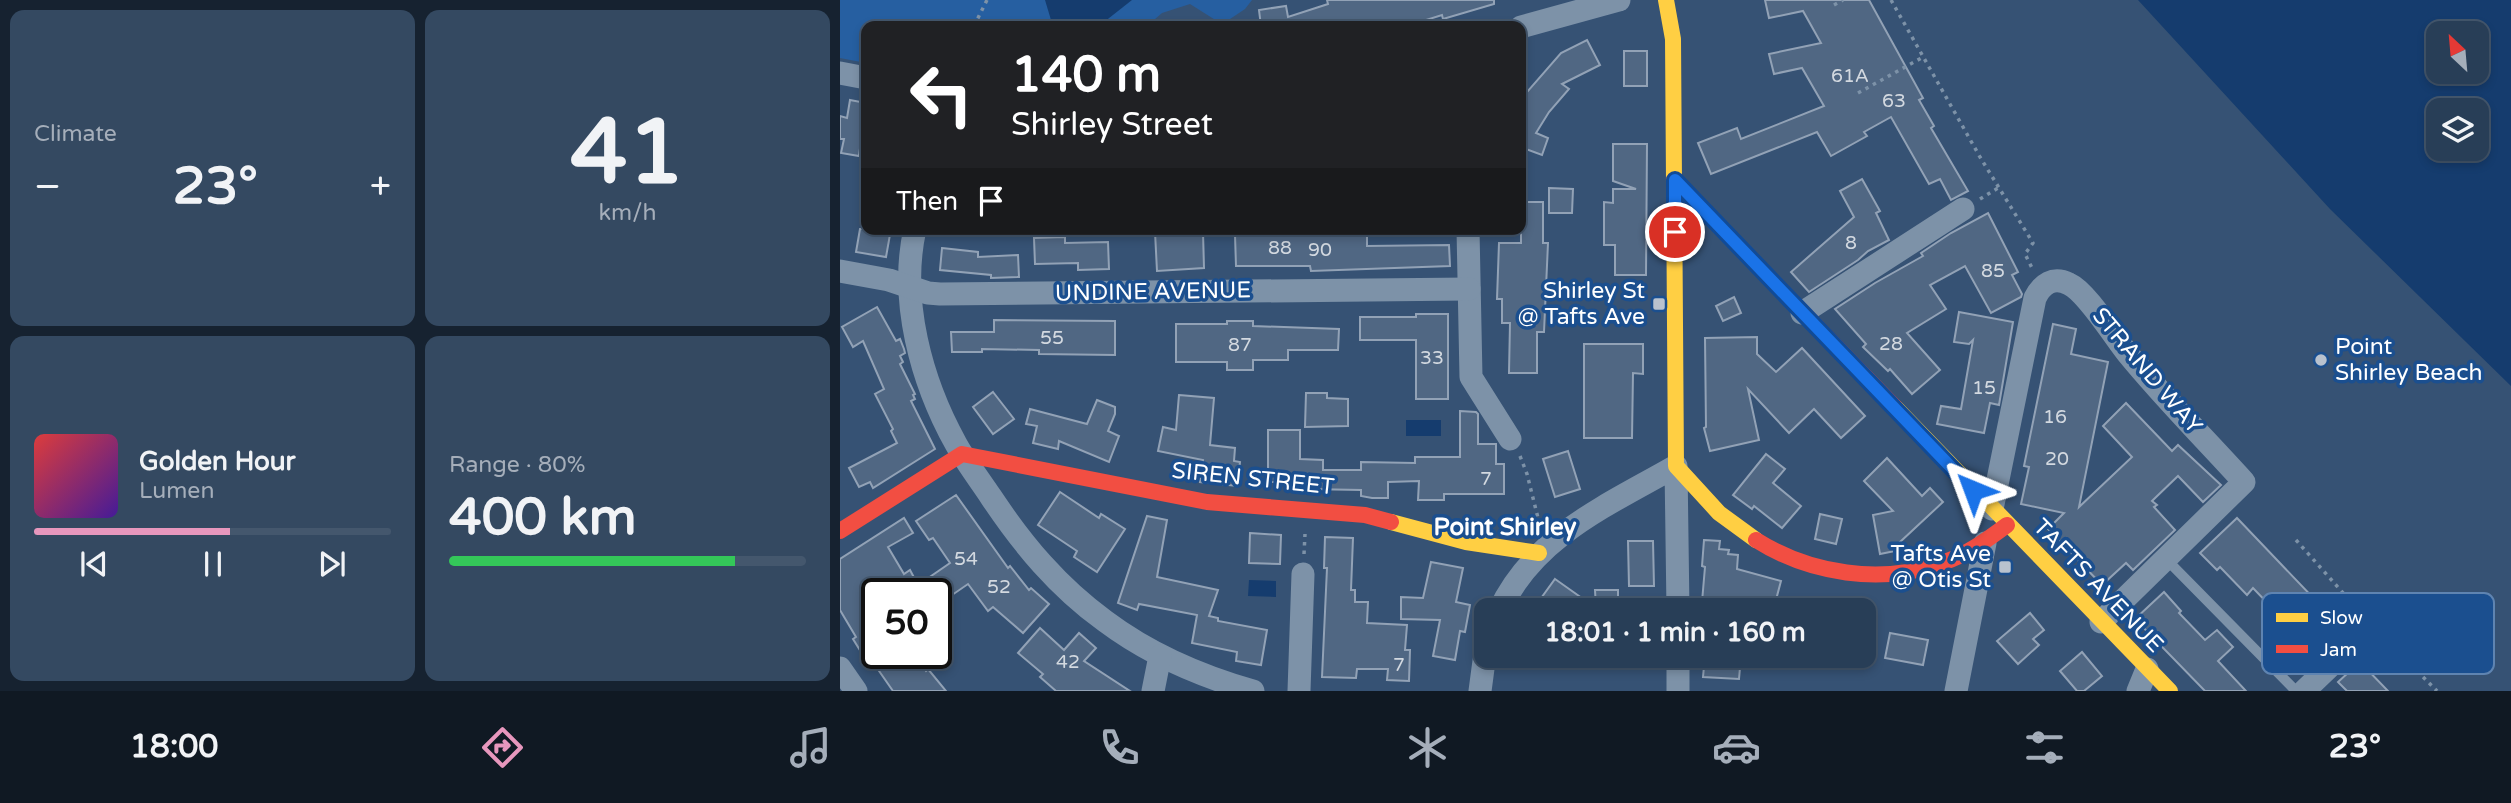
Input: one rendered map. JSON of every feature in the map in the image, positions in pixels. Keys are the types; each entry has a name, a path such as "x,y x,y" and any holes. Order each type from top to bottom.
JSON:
{"main road":[{"path":"1667,0 1673,39 1676,467 1735,527 1776,552 1822,569 1870,575 1900,573 1953,560 1985,543 1999,517"},
{"name":"TAFTS AVENUE","path":"1675,180 2170,691"},
{"path":"840,531 962,454"},
{"name":"SIREN STREET","path":"962,454 1207,502 1365,515 1466,542 1539,553"}],"street":[{"path":"1529,25 1619,0"},
{"path":"840,73 861,77"},
{"path":"1802,313 1963,209"},
{"path":"914,235 909,264 909,288 927,378 944,421 962,454 1018,535 1052,576 1105,621 1160,656 1253,691"},
{"path":"1468,235 1471,377 1510,439"},
{"name":"UNDINE AVENUE","path":"840,271 880,278 909,288 940,294 1469,289"},
{"name":"STRAND WAY","path":"1999,517 2029,320 2041,287 2057,281 2076,288 2129,355 2244,482 2166,559"},
{"path":"1506,598 1519,576 1539,553 1570,527 1676,467 1678,598"},
{"path":"1956,691 1985,543"},
{"path":"2101,622 2166,559"},
{"path":"1298,691 1303,574"},
{"path":"1153,691 1160,656"},
{"path":"840,668 856,691"},
{"path":"1480,691 1483,668"},
{"path":"1678,668 1678,691"},
{"path":"2137,691 2147,669"},
{"path":"2304,691 2322,674"}],"lane":[{"path":"2166,559 2262,656"},
{"path":"2279,674 2296,691"}],"path":[{"path":"976,21 987,0"},
{"path":"1834,5 1843,0"},
{"path":"1891,0 1980,157 2033,243 2025,254"},
{"path":"1858,93 1925,56"},
{"path":"1510,439 1524,467 1539,523"}],"shaded area":[{"path":"840,0 1252,0 1245,9 1227,21 1217,21 1190,4 1162,13 1153,21 861,21 861,62 840,58"},
{"path":"1045,0 1132,0 1105,21 1051,20"},
{"path":"2138,0 2511,0 2511,386 2330,209"},
{"path":"1406,420 1441,420 1441,436 1406,436"},
{"path":"1249,580 1276,581 1276,597 1248,596"}],"building":[{"path":"1327,0 1494,0 1494,4 1443,19 1442,15 1423,21 1260,21 1259,10 1286,6 1288,17 1328,4"},
{"path":"1765,0 1869,0 1923,98 1919,100 1934,126 1931,128 1968,191 1951,200 1940,179 1929,184 1891,117 1864,132 1867,136 1831,156 1817,132 1711,174 1698,143 1737,128 1741,139 1824,106 1802,68 1774,74 1769,54 1821,43 1803,11 1769,18"},
{"path":"1587,40 1600,65 1562,84 1569,89 1549,112 1536,133 1548,138 1542,155 1526,149 1526,93 1561,53"},
{"path":"1624,51 1647,51 1647,86 1624,86"},
{"path":"850,100 861,102 859,156 841,153 844,139 840,139 840,116 847,118"},
{"path":"1613,144 1647,144 1646,275 1615,275 1615,245 1604,245 1604,202 1613,203 1613,189 1636,189 1613,181"},
{"path":"1862,179 1880,211 1876,213 1889,240 1868,251 1809,292 1791,272 1854,217 1840,191"},
{"path":"1549,188 1573,189 1572,213 1549,213"},
{"path":"1526,202 1543,202 1543,243 1548,243 1544,332 1537,332 1537,373 1509,373 1510,323 1502,323 1502,299 1497,299 1499,243 1521,243 1521,235 1526,235"},
{"path":"1988,213 2018,272 2012,275 2021,297 1991,313 1965,266 1930,285 1946,309 1907,333 1940,370 1912,394 1890,369 1888,371 1863,347 1866,344 1835,309 1923,256 1921,253 1951,233"},
{"path":"860,229 861,235 890,235 886,257 856,252"},
{"path":"1155,235 1203,235 1204,268 1157,271"},
{"path":"1235,235 1367,235 1367,246 1449,245 1450,266 1311,271 1310,266 1236,266"},
{"path":"1065,237 1065,243 1108,242 1109,269 1078,270 1078,263 1035,264 1034,238"},
{"path":"942,248 978,252 978,257 1018,255 1019,277 991,278 991,275 940,270"},
{"path":"1734,297 1741,313 1723,321 1716,306"},
{"path":"877,307 896,341 900,339 905,353 900,356 903,362 900,364 915,394 915,399 911,401 935,449 873,488 870,482 859,487 849,468 897,443 875,394 884,389 863,341 853,347 842,327"},
{"path":"1959,312 2013,322 1999,405 1990,403 1984,433 1937,424 1941,406 1961,409 1973,340 1969,344 1954,342"},
{"path":"1416,314 1448,314 1448,399 1416,399 1416,340 1360,340 1360,317 1416,317"},
{"path":"994,320 1115,321 1115,355 1039,354 1039,350 982,349 982,352 952,352 951,332 994,332"},
{"path":"1227,321 1253,321 1253,326 1339,329 1338,350 1288,350 1288,360 1253,360 1253,370 1227,370 1227,362 1176,362 1176,324 1227,324"},
{"path":"2053,324 2076,329 2071,354 2108,362 2079,507 2132,457 2103,426 2126,403 2172,451 2178,445 2221,485 2203,502 2178,476 2152,501 2157,505 2154,507 2175,530 2133,570 2126,563 2102,585 2048,529 2064,513 2021,504 2029,467 2024,466"},
{"path":"1757,337 1757,354 1776,372 1802,348 1865,416 1841,438 1814,409 1789,433 1748,389 1759,440 1710,451 1704,428 1705,338"},
{"path":"1584,344 1643,344 1643,374 1633,373 1632,438 1584,438"},
{"path":"993,392 1014,419 993,434 973,407"},
{"path":"1306,393 1327,393 1327,398 1348,399 1348,426 1305,427"},
{"path":"1179,395 1214,398 1210,445 1235,448 1234,461 1240,462 1237,486 1200,482 1203,460 1158,451 1163,427 1176,430"},
{"path":"1097,400 1115,407 1108,431 1119,436 1109,462 1059,441 1058,449 1033,443 1037,426 1026,424 1030,409 1087,424"},
{"path":"1460,411 1478,414 1478,444 1496,444 1496,464 1504,464 1504,494 1444,494 1444,500 1418,500 1419,481 1388,482 1388,498 1372,498 1361,496 1361,490 1308,489 1308,482 1268,482 1268,430 1300,430 1300,459 1323,460 1323,470 1361,470 1361,462 1415,463 1415,457 1460,457"},
{"path":"1568,451 1580,489 1555,497 1543,459"},
{"path":"1766,454 1785,469 1773,483 1801,506 1782,528 1754,506 1752,509 1733,495"},
{"path":"1887,458 1922,496 1930,488 1943,502 1899,543 1900,550 1880,554 1873,515 1893,511 1864,481"},
{"path":"1060,492 1099,518 1101,514 1125,529 1097,572 1074,557 1077,551 1038,525"},
{"path":"956,495 1008,568 1010,566 1029,590 1031,588 1049,604 1023,633 993,607 988,611 968,584 952,595 952,578 928,578 950,563 933,538 929,540 916,521"},
{"path":"1820,514 1842,519 1836,544 1815,539"},
{"path":"1147,516 1167,520 1157,577 1218,590 1209,616 1218,618 1218,621 1267,630 1261,665 1236,661 1237,652 1192,643 1197,615 1139,604 1137,610 1118,603"},
{"path":"904,518 913,533 888,547 904,574 910,570 914,578 861,578 861,652 853,639 856,637 840,610 840,559"},
{"path":"2237,518 2309,593 2262,593 2262,597 2253,588 2247,595 2220,567 2217,570 2200,553"},
{"path":"1250,533 1281,535 1280,564 1249,563"},
{"path":"1325,537 1353,538 1351,590 1355,590 1355,602 1368,602 1367,623 1407,625 1405,650 1410,650 1409,681 1387,680 1388,669 1357,669 1356,678 1322,677 1327,568 1324,568"},
{"path":"1704,540 1720,541 1719,549 1738,555 1737,569 1781,581 1776,598 1702,598 1705,567 1702,566"},
{"path":"1628,541 1653,541 1654,586 1629,586"},
{"path":"1431,562 1463,568 1456,602 1470,605 1465,632 1460,631 1455,660 1433,656 1440,620 1401,619 1401,597 1423,598"},
{"path":"1555,579 1582,598 1541,598"},
{"path":"1595,590 1618,590 1618,598 1595,598"},
{"path":"2164,592 2181,611 2179,613 2205,640 2217,630 2233,647 2218,661 2246,691 2205,691 2135,619"},
{"path":"2030,613 2044,630 2033,639 2039,645 2018,664 1997,641"},
{"path":"1040,628 1064,650 1079,633 1096,648 1084,661 1130,691 1056,691 1040,677 1043,674 1018,653"},
{"path":"1890,633 1928,640 1923,665 1885,658"},
{"path":"2082,652 2102,676 2084,691 2077,691 2060,671"},
{"path":"1704,668 1740,668 1739,679 1703,677"},
{"path":"878,669 928,669 946,691 893,691"},
{"path":"2347,674 2372,674 2388,691 2347,691 2338,682"}],"traffic: slow":[{"path":"1666,0 1673,39 1676,466 1719,513 1756,540"},
{"path":"1895,407 2170,691"},
{"path":"1391,522 1466,542 1539,553"}],"traffic: jam":[{"path":"1674,180 1895,407"},
{"path":"840,531 962,454 1207,502 1365,515 1391,522"},
{"path":"1756,540 1777,552 1822,568 1871,574 1895,573 1919,570 1951,560 1976,547 2007,525"}],"place":[{"name":"Shirley St @ Tafts Ave","path":"1659,304"},
{"name":"Point Shirley Beach","path":"2321,360"},
{"name":"Tafts Ave @ Otis St","path":"2005,567"}],"district":[{"name":"Point Shirley","path":"1505,527"}],"route":[{"path":"1675,232 1675,180 1973,490"}]}
